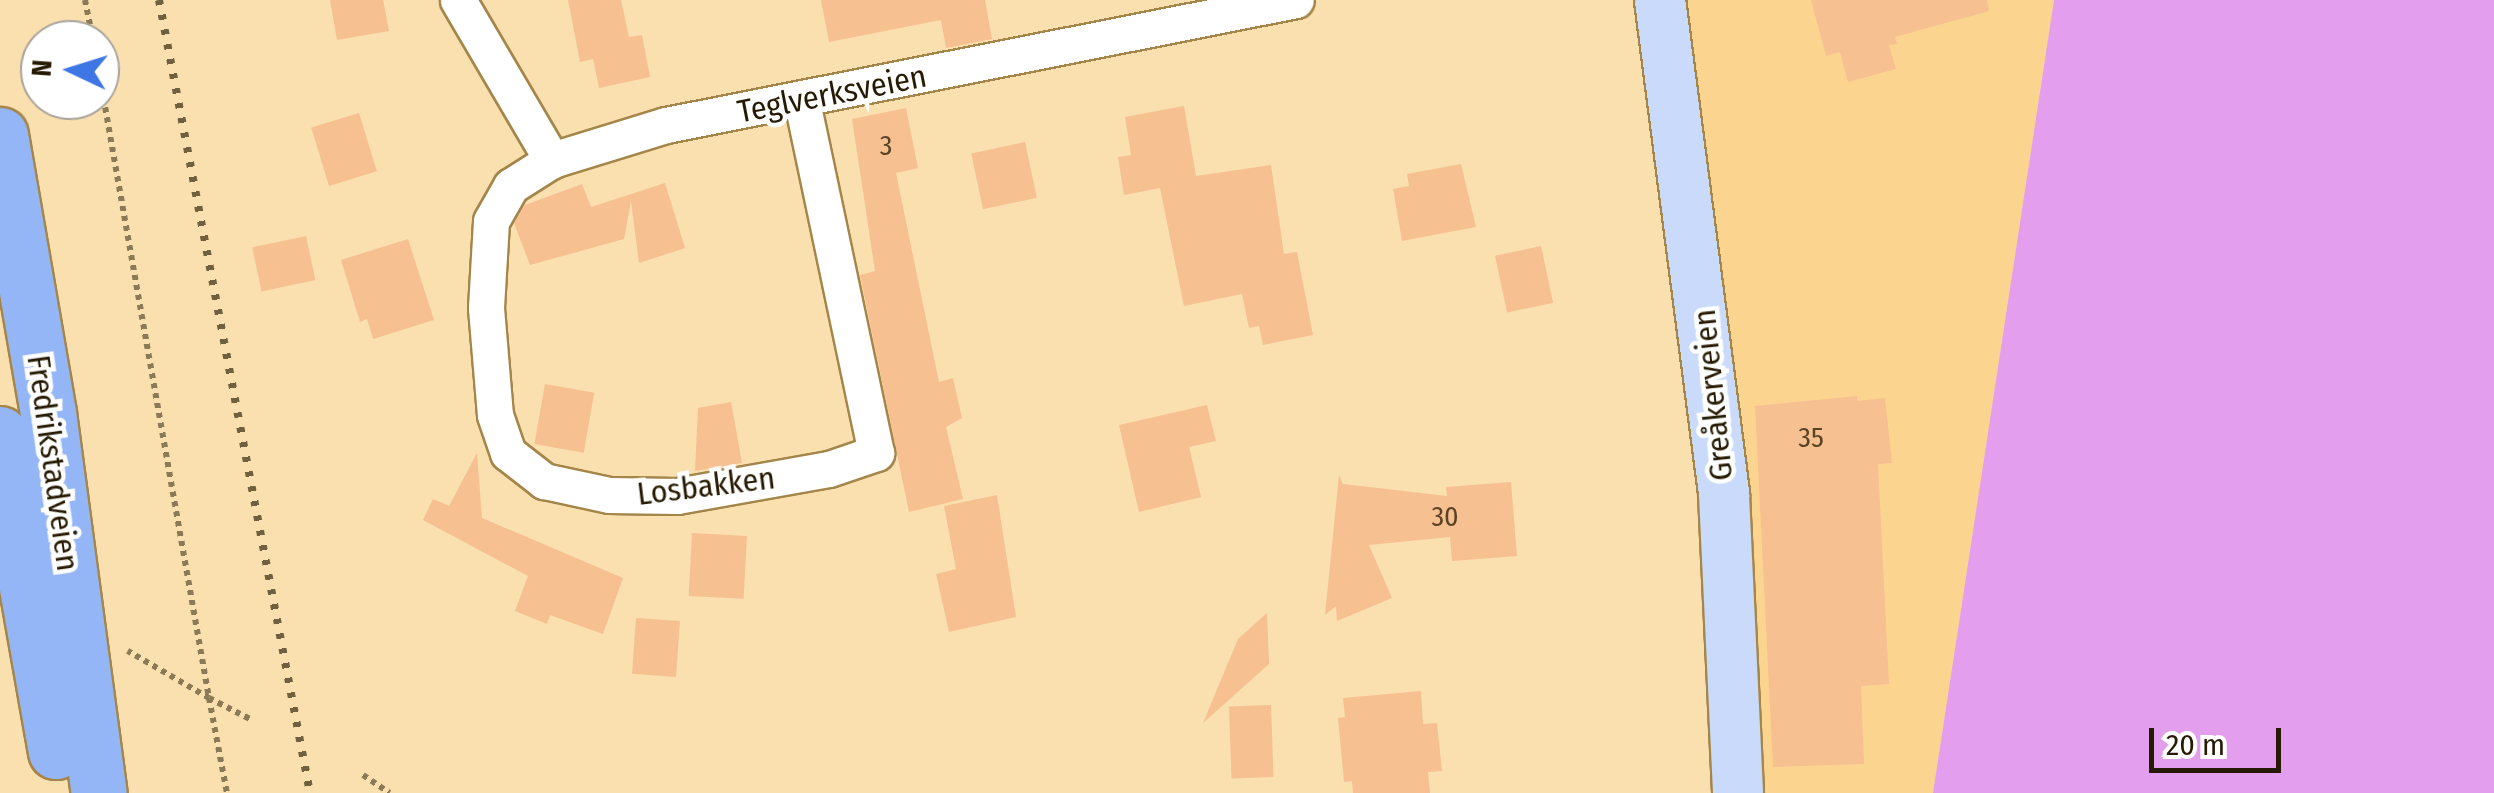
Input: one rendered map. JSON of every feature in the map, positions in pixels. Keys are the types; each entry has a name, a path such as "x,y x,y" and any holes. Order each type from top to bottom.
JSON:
{"main road":[{"name":"Greåkerveien","path":"1660,0 1724,494 1738,793"},
{"name":"Fredrikstadveien","path":"0,135 48,413 100,793"},
{"name":"Fredrikstadveien","path":"0,434 63,793"}],"street":[{"path":"458,0 552,160"},
{"name":"Teglverksveien","path":"552,160 666,125 1296,0"},
{"name":"Losbakken","path":"552,160 511,186 491,221 487,326 495,415 508,452 544,481 609,496 677,496 829,469 876,454 802,100"}],"path":[{"path":"107,120 227,793"},
{"path":"127,651 250,719"},
{"path":"363,775 390,793"}],"shaded area":[{"path":"1660,0 2054,0 1933,793 1738,793"},
{"path":"2054,0 2494,0 2494,793 1933,793"}],"building":[{"path":"330,0 383,0 389,31 337,40"},
{"path":"568,0 621,0 629,37 642,35 650,77 599,88 593,59 580,62"},
{"path":"821,0 985,0 992,39 946,48 941,20 829,42"},
{"path":"1811,0 1987,0 1989,11 1895,37 1897,44 1889,45 1896,69 1848,82 1840,52 1826,56"},
{"path":"1184,106 1196,176 1271,165 1284,254 1297,252 1313,335 1263,345 1259,326 1249,328 1242,294 1184,306 1160,188 1124,195 1118,157 1131,155 1125,117"},
{"path":"906,108 918,168 896,173 939,382 953,378 962,418 946,427 963,499 909,512 860,275 875,271 852,119"},
{"path":"359,113 377,171 329,186 311,128"},
{"path":"1025,142 1037,198 983,209 971,153"},
{"path":"1461,164 1476,227 1402,241 1393,189 1409,186 1407,174"},
{"path":"665,183 685,248 639,263 631,201 624,239 530,265 514,223 525,205 582,184 591,207"},
{"path":"306,236 315,280 262,291 252,247"},
{"path":"408,239 434,320 373,339 367,319 360,322 341,260"},
{"path":"1541,246 1553,303 1507,313 1495,256"},
{"path":"545,384 594,393 584,453 534,444"},
{"path":"1857,396 1857,401 1885,398 1892,463 1878,464 1889,684 1861,686 1864,764 1773,767 1755,406"},
{"path":"731,402 742,463 695,471 698,408"},
{"path":"1207,405 1216,441 1189,447 1201,497 1139,512 1119,425"},
{"path":"477,453 482,518 623,578 603,634 550,615 547,624 515,611 528,576 423,520 433,499 449,506"},
{"path":"1339,475 1343,484 1447,496 1446,487 1511,482 1517,556 1452,561 1450,537 1369,545 1392,598 1337,621 1336,606 1325,615"},
{"path":"997,495 1016,617 949,632 936,574 956,569 944,506"},
{"path":"692,533 747,536 744,599 689,596"},
{"path":"1267,613 1269,664 1203,723 1238,639"},
{"path":"636,618 680,621 676,677 632,674"},
{"path":"1421,691 1423,724 1437,723 1442,771 1428,772 1430,793 1353,793 1352,781 1344,782 1338,718 1345,717 1343,698"},
{"path":"1271,705 1274,777 1232,778 1229,706"}],"railway":[{"path":"159,0 310,793"}]}
